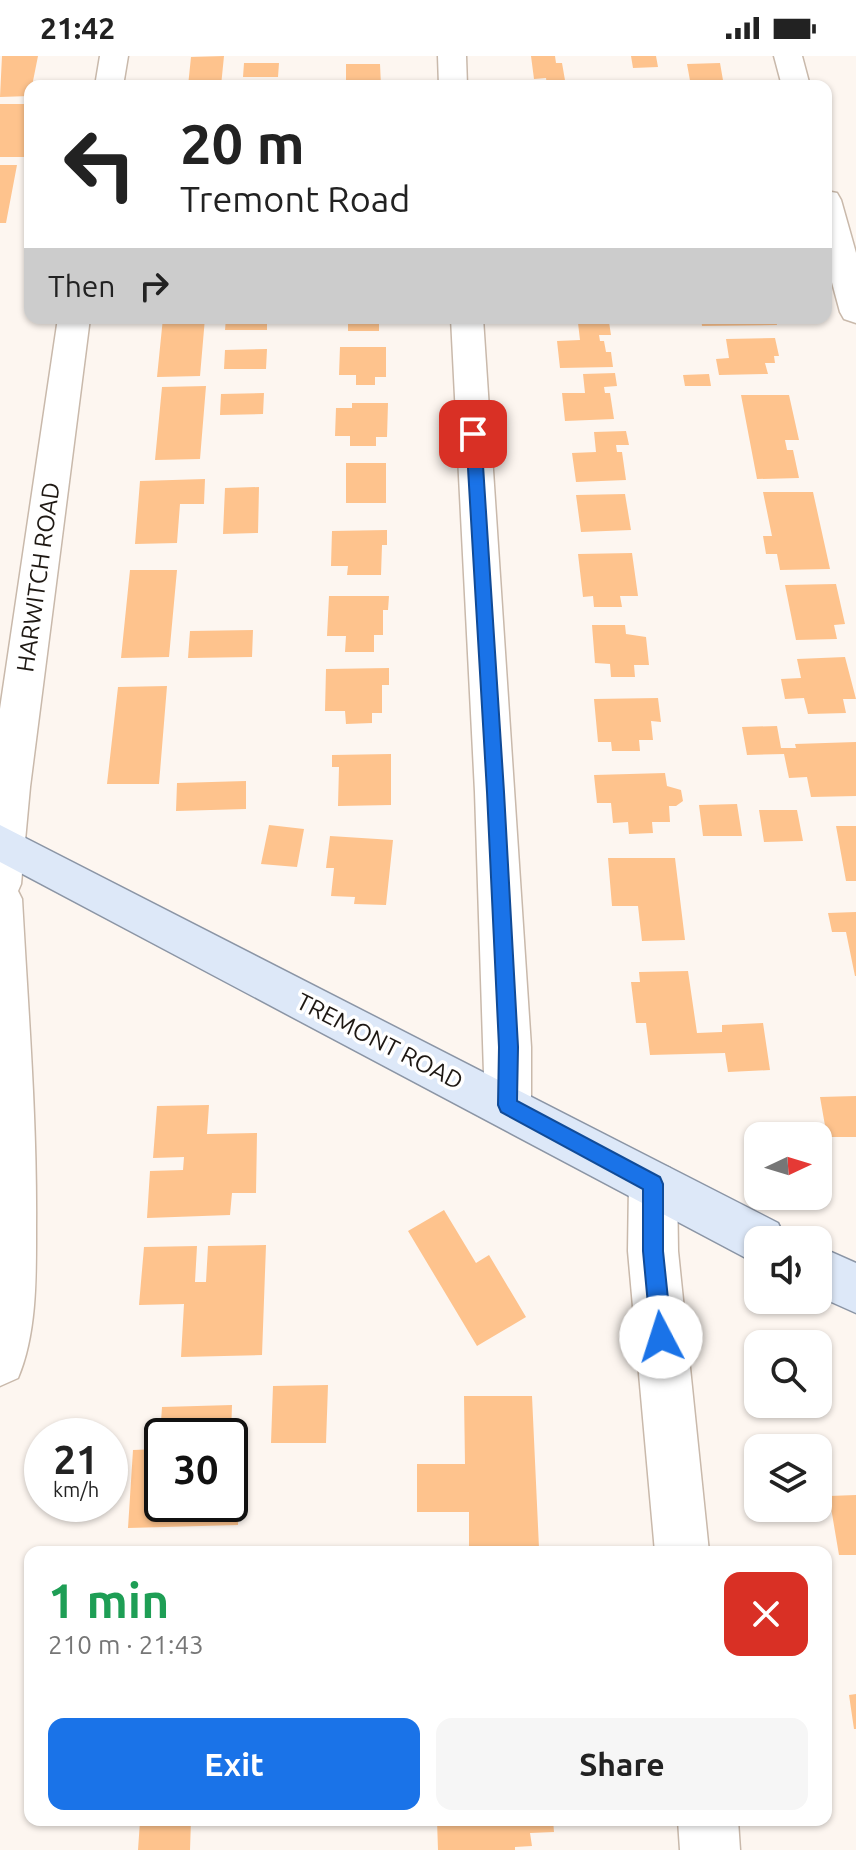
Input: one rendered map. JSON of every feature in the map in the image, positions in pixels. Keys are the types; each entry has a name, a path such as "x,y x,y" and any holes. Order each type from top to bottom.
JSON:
{"main road":[{"name":"TREMONT ROAD","path":"1,857 508,1105 744,1231"},
{"path":"832,1277 856,1289"}],"street":[{"path":"110,80 114,56"},
{"path":"452,56 453,80"},
{"path":"788,56 794,80"},
{"path":"832,222 856,312"},
{"name":"HARWITCH ROAD","path":"1,857 73,324"},
{"path":"467,324 497,808 508,1105"},
{"path":"0,899 13,1151 11,1273 0,1360"},
{"path":"653,1184 653,1251 681,1546"},
{"path":"708,1826 710,1850"}],"building":[{"path":"2,56 38,56 33,80 24,80 24,96 0,97"},
{"path":"224,56 222,80 189,80 191,57"},
{"path":"531,56 555,56 556,63 562,63 565,80 534,79"},
{"path":"631,56 656,56 658,67 633,68"},
{"path":"244,63 279,63 278,77 243,77"},
{"path":"720,63 723,80 690,80 687,64"},
{"path":"346,64 380,64 381,80 346,80"},
{"path":"0,104 24,104 24,157 0,157"},
{"path":"0,165 17,165 6,223 0,223"},
{"path":"162,324 204,324 200,376 157,377"},
{"path":"226,324 267,324 267,330 225,330"},
{"path":"348,324 379,324 379,331 348,331"},
{"path":"578,324 609,324 611,335 599,335 606,352 611,352 613,367 560,368 557,341 580,340"},
{"path":"702,324 777,325 702,326"},
{"path":"775,338 779,356 774,356 775,363 765,363 768,374 719,375 716,359 729,358 726,339"},
{"path":"340,347 386,347 386,377 375,377 375,385 356,385 356,375 339,375"},
{"path":"267,349 266,369 224,369 225,350"},
{"path":"615,373 617,386 604,387 605,393 610,393 614,419 565,421 562,393 585,393 583,374"},
{"path":"709,374 711,386 685,386 683,375"},
{"path":"206,386 200,459 155,460 162,387"},
{"path":"264,393 263,414 220,415 221,394"},
{"path":"741,395 789,395 799,440 785,440 787,450 793,450 799,478 757,479"},
{"path":"352,403 388,403 387,437 376,437 376,446 350,446 350,436 335,436 336,408 352,408"},
{"path":"626,431 629,445 616,445 617,452 622,452 626,480 576,482 572,453 596,452 594,432"},
{"path":"346,463 386,463 386,503 346,503"},
{"path":"205,479 204,504 180,504 177,543 135,544 140,481"},
{"path":"259,487 258,533 223,534 225,488"},
{"path":"763,492 813,492 830,569 780,570 777,554 766,554 763,536 772,536"},
{"path":"625,494 631,530 581,532 576,495"},
{"path":"387,530 387,545 382,545 381,575 347,575 348,566 331,566 332,531"},
{"path":"632,553 638,596 620,596 622,607 594,607 593,596 583,597 578,554"},
{"path":"130,570 177,570 169,657 121,658"},
{"path":"836,584 845,624 834,625 837,639 796,640 785,585"},
{"path":"329,596 389,596 388,610 383,610 383,635 374,635 374,652 345,652 346,636 327,636"},
{"path":"592,625 625,625 626,634 646,637 649,665 634,665 635,677 611,677 610,664 595,663"},
{"path":"253,630 252,657 188,658 190,631"},
{"path":"845,657 856,699 843,699 846,713 808,714 804,698 785,699 781,679 801,678 797,659"},
{"path":"389,668 389,685 382,685 382,713 372,713 372,723 346,724 345,711 325,711 326,669"},
{"path":"167,686 159,784 107,784 118,687"},
{"path":"658,698 661,722 651,721 653,740 639,740 640,751 612,751 611,742 598,742 594,699"},
{"path":"777,726 781,748 796,748 795,744 856,742 856,796 811,797 807,777 789,778 784,754 747,755 742,727"},
{"path":"391,754 391,805 338,806 339,767 332,767 332,755"},
{"path":"665,773 667,786 681,790 683,801 669,806 670,822 652,822 653,833 629,834 628,822 613,823 611,803 597,803 594,775"},
{"path":"246,781 246,809 176,811 177,783"},
{"path":"737,804 742,836 703,836 699,805"},
{"path":"759,810 797,810 803,841 764,842"},
{"path":"269,825 304,829 297,867 261,864"},
{"path":"836,826 856,826 856,881 846,881"},
{"path":"330,836 393,840 386,905 354,904 355,897 331,896 334,868 326,868"},
{"path":"608,858 675,858 685,940 642,941 638,906 612,906"},
{"path":"856,912 855,976 846,932 832,932 828,913"},
{"path":"688,971 697,1033 722,1032 722,1025 763,1023 770,1070 728,1072 725,1053 650,1055 646,1023 636,1023 631,982 640,982 639,972"},
{"path":"856,1096 856,1137 832,1137 832,1122 824,1122 820,1097"},
{"path":"209,1105 207,1134 257,1133 256,1193 232,1193 230,1215 147,1218 150,1171 183,1170 184,1157 153,1158 157,1106"},
{"path":"444,1210 476,1263 489,1255 526,1317 477,1346 408,1231"},
{"path":"266,1245 262,1355 181,1357 184,1304 139,1305 144,1247 197,1246 195,1282 206,1282 208,1246"},
{"path":"328,1385 326,1443 271,1443 273,1386"},
{"path":"464,1396 532,1396 539,1546 469,1546 469,1512 417,1512 417,1464 465,1464"},
{"path":"232,1405 232,1418 161,1418 162,1407"},
{"path":"133,1450 144,1450 144,1522 238,1522 238,1525 128,1528"},
{"path":"856,1495 856,1555 839,1555 832,1496"},
{"path":"856,1694 856,1729 854,1729 849,1695"},
{"path":"140,1826 191,1826 190,1850 138,1850"},
{"path":"437,1826 554,1826 554,1832 530,1833 532,1846 515,1847 515,1850 438,1850"}],"route":[{"path":"473,434 496,792 508,1105 653,1184 653,1251 661,1337"}]}
